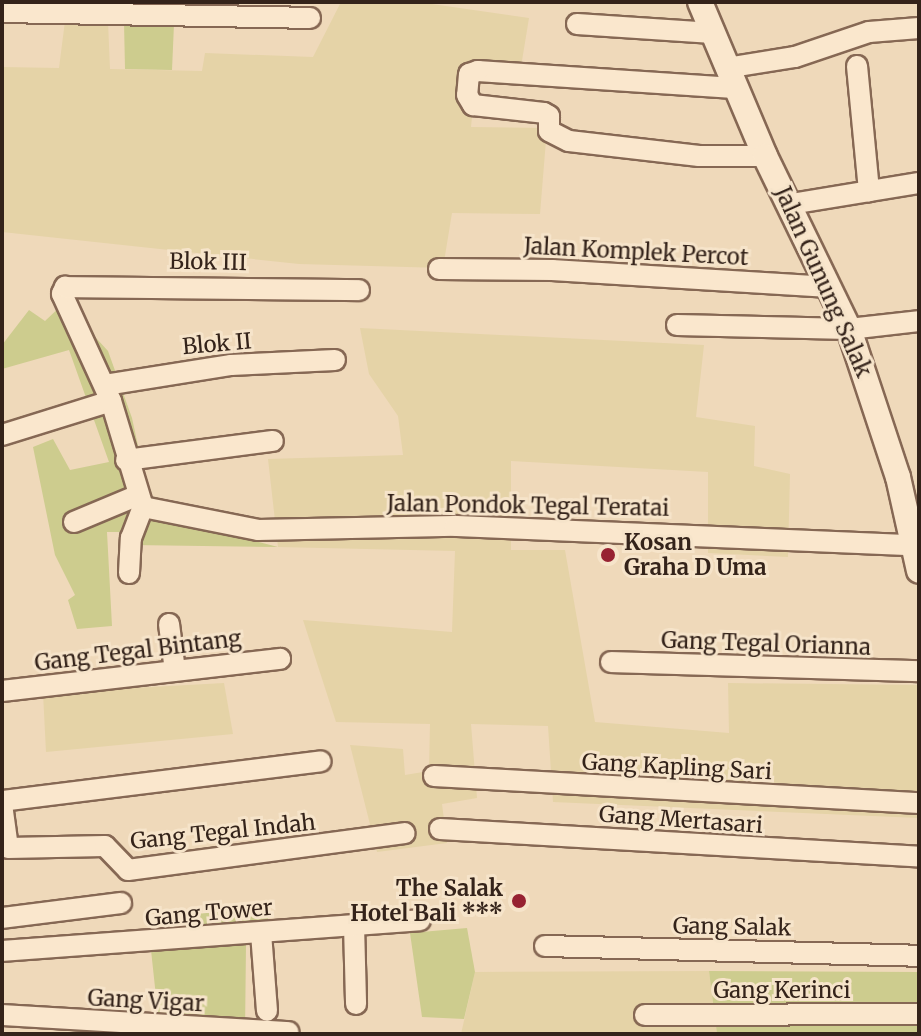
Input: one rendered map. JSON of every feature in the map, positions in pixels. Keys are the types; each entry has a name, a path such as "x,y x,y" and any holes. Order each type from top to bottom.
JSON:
{"street":[{"name":"Jalan Gunung Salak","path":"700,2 765,156 791,204 849,329 886,436 919,571"},
{"path":"2,12 310,18"},
{"path":"577,24 713,33"},
{"path":"765,156 699,156 569,141 549,131 544,113 473,105 468,79 478,71 730,78 869,32 919,28"},
{"path":"857,66 869,191"},
{"path":"791,204 919,183"},
{"name":"Jalan Komplek Percot","path":"439,269 599,272 829,287"},
{"name":"Blok III","path":"108,393 62,294 70,285 359,290"},
{"path":"677,325 849,329 919,321"},
{"name":"Blok II","path":"2,435 108,393 231,365 335,360"},
{"path":"108,393 141,501 131,538 129,573"},
{"path":"126,460 273,441"},
{"path":"74,522 141,501"},
{"name":"Jalan Pondok Tegal Teratai","path":"141,501 258,530 455,526 914,545"},
{"path":"169,624 175,671"},
{"name":"Gang Tegal Bintang","path":"2,691 280,659"},
{"name":"Gang Tegal Orianna","path":"611,662 919,671"},
{"name":"Gang Tegal Indah","path":"321,761 2,802 8,848 105,846 128,870 405,833"},
{"name":"Gang Kapling Sari","path":"434,776 919,803"},
{"name":"Gang Mertasari","path":"440,829 919,857"},
{"path":"2,918 121,903"},
{"name":"Gang Tower","path":"2,951 420,920"},
{"path":"354,925 356,1004"},
{"path":"261,933 267,1011"},
{"name":"Gang Salak","path":"545,946 919,956"},
{"name":"Gang Kerinci","path":"645,1015 919,1014"},
{"name":"Gang Vigar","path":"2,1015 288,1032"}],"shaded area":[{"path":"341,2 418,2 529,18 520,73 476,76 471,127 547,128 540,214 452,213 443,268 299,264 2,232 2,67 59,68 65,21 108,22 110,69 202,71 205,53 313,57"},
{"path":"124,22 174,24 172,70 125,69"},
{"path":"64,303 108,351 132,418 153,515 278,547 132,545 131,532 107,532 112,626 77,629 68,600 75,595 55,555 33,447 53,439 70,470 109,462 69,350 2,369 2,345 29,310 45,321"},
{"path":"360,328 704,345 696,417 755,426 754,466 790,474 788,557 708,553 708,472 511,461 511,550 565,550 595,722 729,733 728,683 919,685 919,818 553,802 548,726 471,724 477,798 442,804 447,843 377,852 350,745 403,749 405,775 429,771 430,724 336,722 303,620 452,632 455,551 278,547 268,459 403,455 398,416 369,374"},
{"path":"224,683 233,734 46,752 43,693"},
{"path":"266,906 272,944 246,945 245,1034 160,1034 151,950 182,948 181,912"},
{"path":"467,928 475,972 464,1019 422,1017 410,933"},
{"path":"709,971 717,1034 461,1034 475,972"},
{"path":"709,971 919,972 919,1034 717,1034"}],"place":[{"name":"Kosan Graha D Uma","path":"608,555"},
{"name":"The Salak Hotel Bali ***","path":"519,901"}]}
